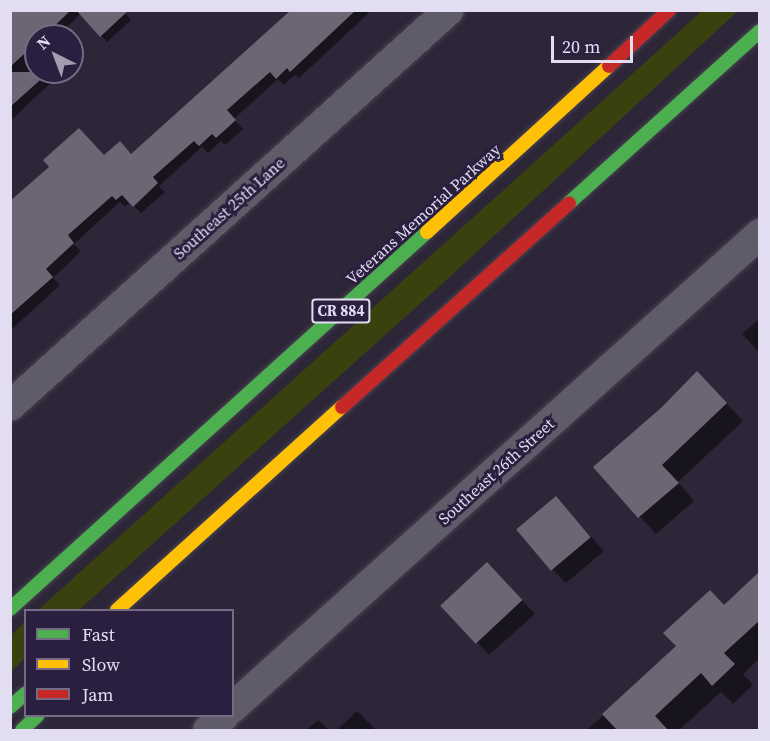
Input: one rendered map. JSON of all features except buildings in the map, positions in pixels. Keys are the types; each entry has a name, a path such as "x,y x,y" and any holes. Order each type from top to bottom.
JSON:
{"highway":[{"name":"Veterans Memorial Parkway","path":"10,609 539,131 669,10"},
{"path":"118,609 759,31"},
{"path":"136,609 220,518"},
{"path":"10,707 24,695"},
{"path":"22,730 36,717"}],"street":[{"name":"Southeast 25th Lane","path":"10,406 449,10"},
{"name":"Southeast 26th Street","path":"234,706 759,234"},
{"path":"208,730 223,717"}],"green space":[{"path":"703,10 738,11 442,284 80,609 39,609"},
{"path":"24,623 24,659 11,672 11,635"}],"traffic: fast":[{"path":"569,203 760,31"},
{"path":"10,609 427,232"},
{"path":"10,707 24,695"},
{"path":"22,730 36,717"}],"traffic: slow":[{"path":"427,232 609,66"},
{"path":"118,609 342,407"}],"traffic: jam":[{"path":"609,66 669,10"},
{"path":"342,407 569,203"}]}
